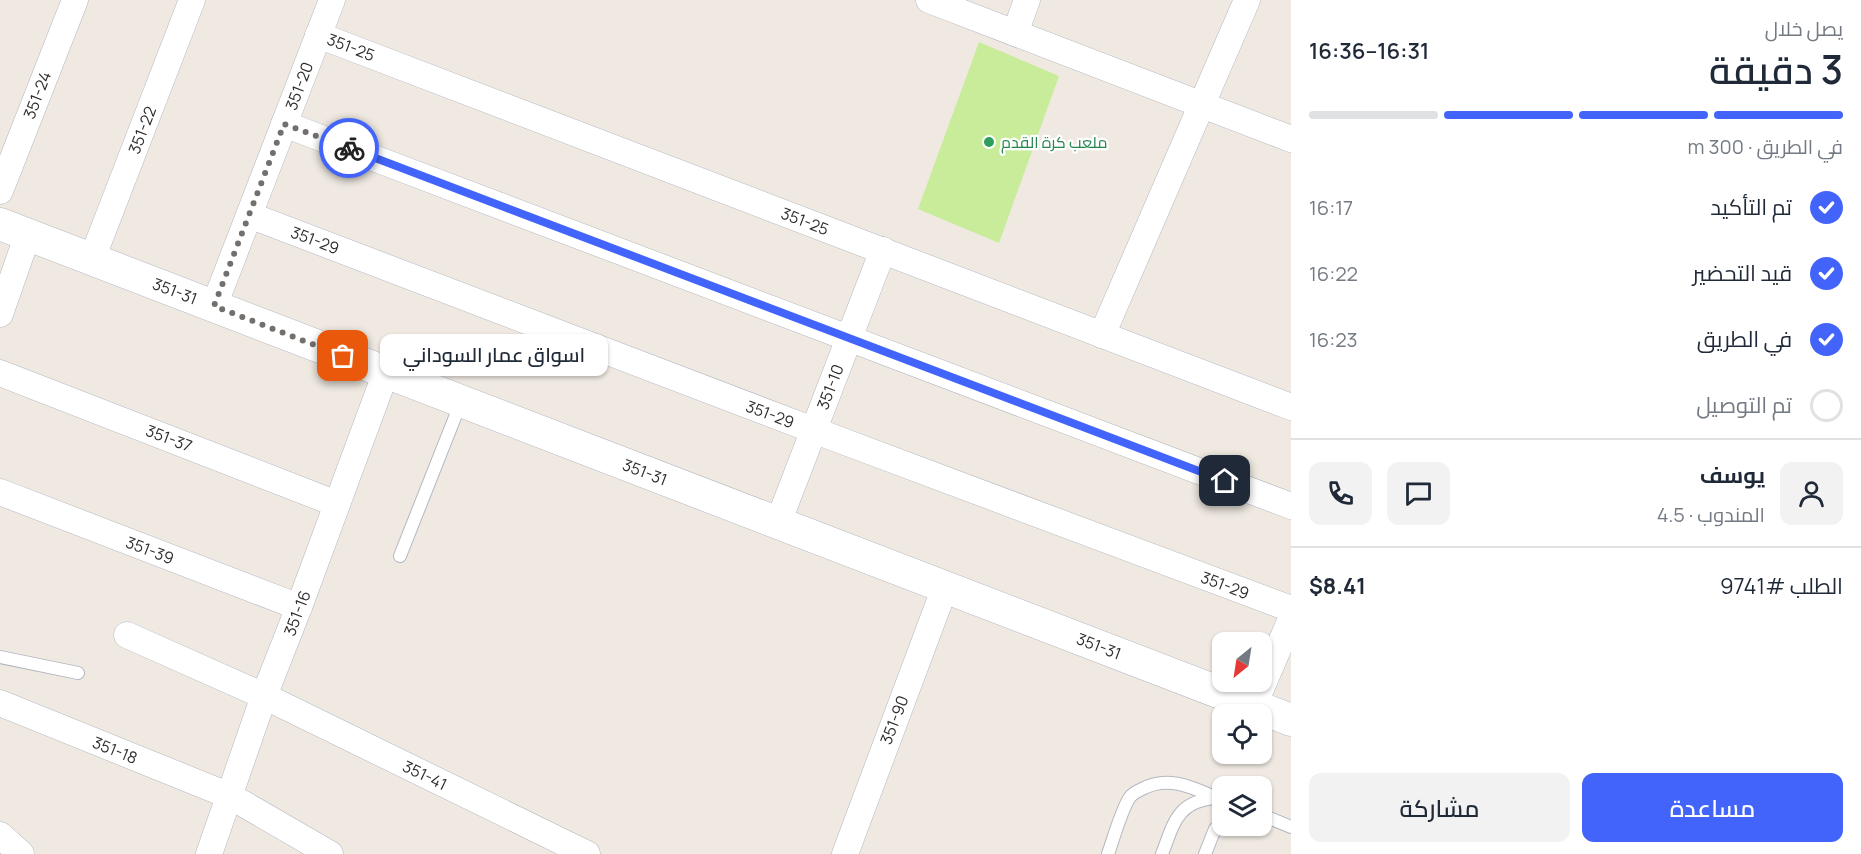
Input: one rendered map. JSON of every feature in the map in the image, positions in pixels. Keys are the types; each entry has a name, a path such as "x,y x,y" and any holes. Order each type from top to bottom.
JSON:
{"street":[{"name":"351-24","path":"0,191 75,0"},
{"name":"351-22","path":"92,259 192,0"},
{"name":"351-20","path":"214,306 332,0"},
{"path":"929,0 1291,139"},
{"path":"1015,33 1027,0"},
{"path":"1102,335 1247,0"},
{"name":"351-25","path":"318,35 1291,407"},
{"path":"284,124 1291,507"},
{"name":"351-29","path":"249,215 1291,609"},
{"name":"351-31","path":"14,229 1251,704"},
{"path":"0,314 14,229"},
{"name":"351-10","path":"778,523 883,250"},
{"name":"351-16","path":"209,854 264,696 386,372"},
{"name":"351-37","path":"0,373 337,504"},
{"name":"351-39","path":"0,492 299,607"},
{"name":"351-90","path":"845,854 945,587"},
{"path":"1254,704 1291,619"},
{"name":"351-41","path":"127,634 264,696 587,854"},
{"name":"351-18","path":"0,703 230,796 330,854"},
{"name":"351-31","path":"1272,712 1291,720"},
{"path":"0,835 21,854"}],"lane":[{"path":"400,556 462,401"},
{"path":"0,657 78,673"},
{"path":"1108,854 1129,798 1137,791 1156,783 1171,782 1212,796"},
{"path":"1162,854 1177,815 1196,802 1212,800"},
{"path":"1272,819 1291,827"},
{"path":"1205,854 1212,836"}],"green space":[{"name":"ملعب كرة القدم","path":"979,42 1059,76 999,243 918,209"}],"way so far":[{"path":"343,356 214,306 284,124 349,148"}],"place":[{"name":"ملعب كرة القدم","path":"989,142"},
{"name":"اسواق عمار السوداني","path":"343,356"}],"route":[{"path":"349,148 1225,481"}]}
